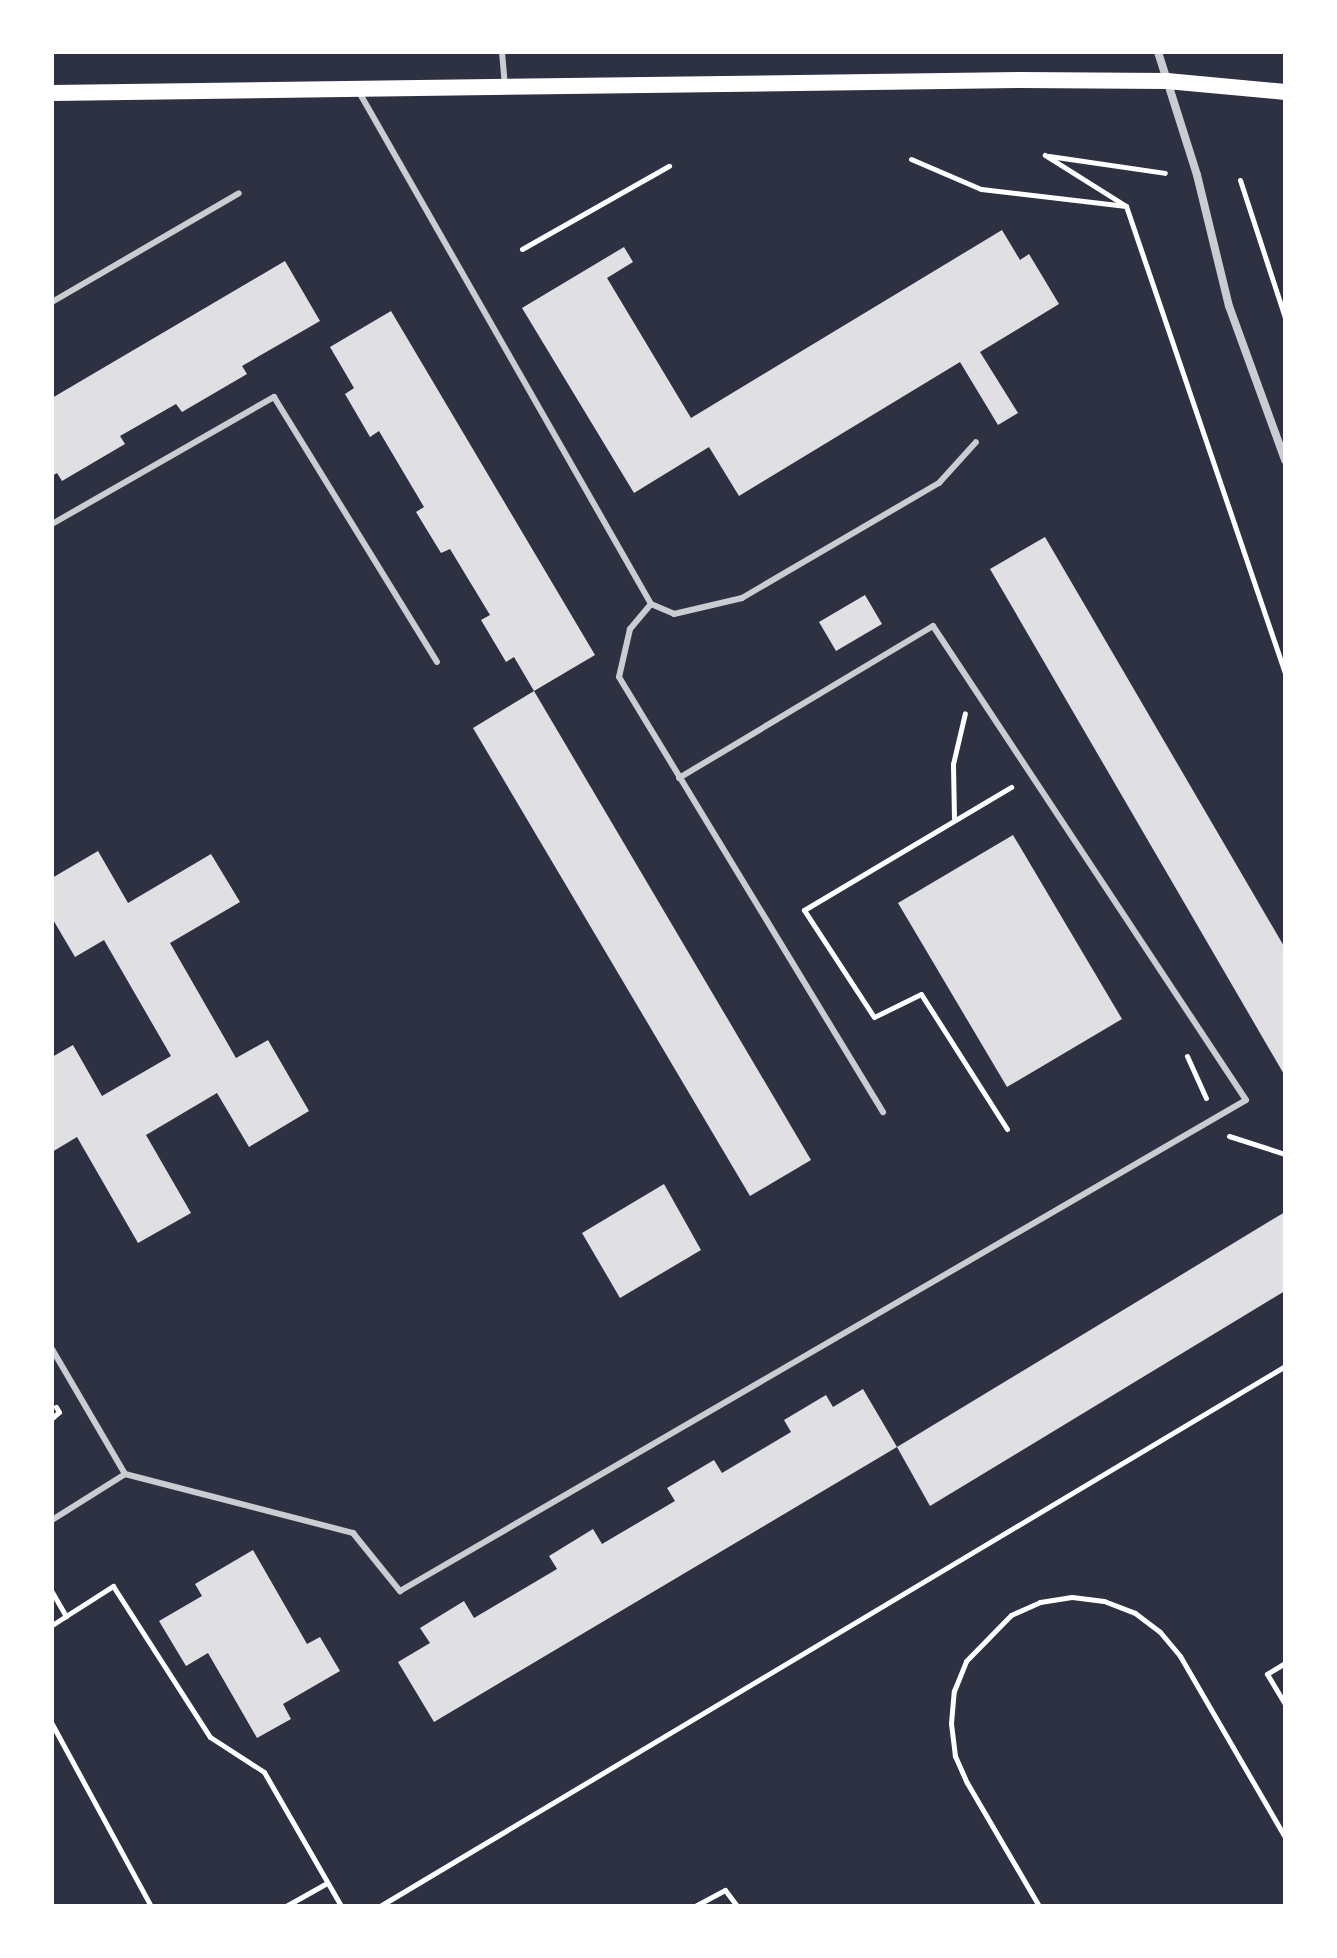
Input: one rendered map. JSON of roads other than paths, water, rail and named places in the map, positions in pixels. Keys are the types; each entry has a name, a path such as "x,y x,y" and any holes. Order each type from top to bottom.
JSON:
{"main road":[{"path":"52,93 505,85 1167,81 1285,92"}],"street":[{"path":"1158,52 1229,306 1285,460"}],"lane":[{"path":"502,52 505,85"},
{"path":"357,89 651,604 674,614 742,598 939,483 976,442"},
{"path":"52,302 239,193"},
{"path":"52,524 274,397 437,662"},
{"path":"651,604 630,629 619,677 883,1112"},
{"path":"52,1349 125,1474 353,1533 400,1591 1246,1100 933,626 679,778"},
{"path":"52,1520 125,1474"}]}
